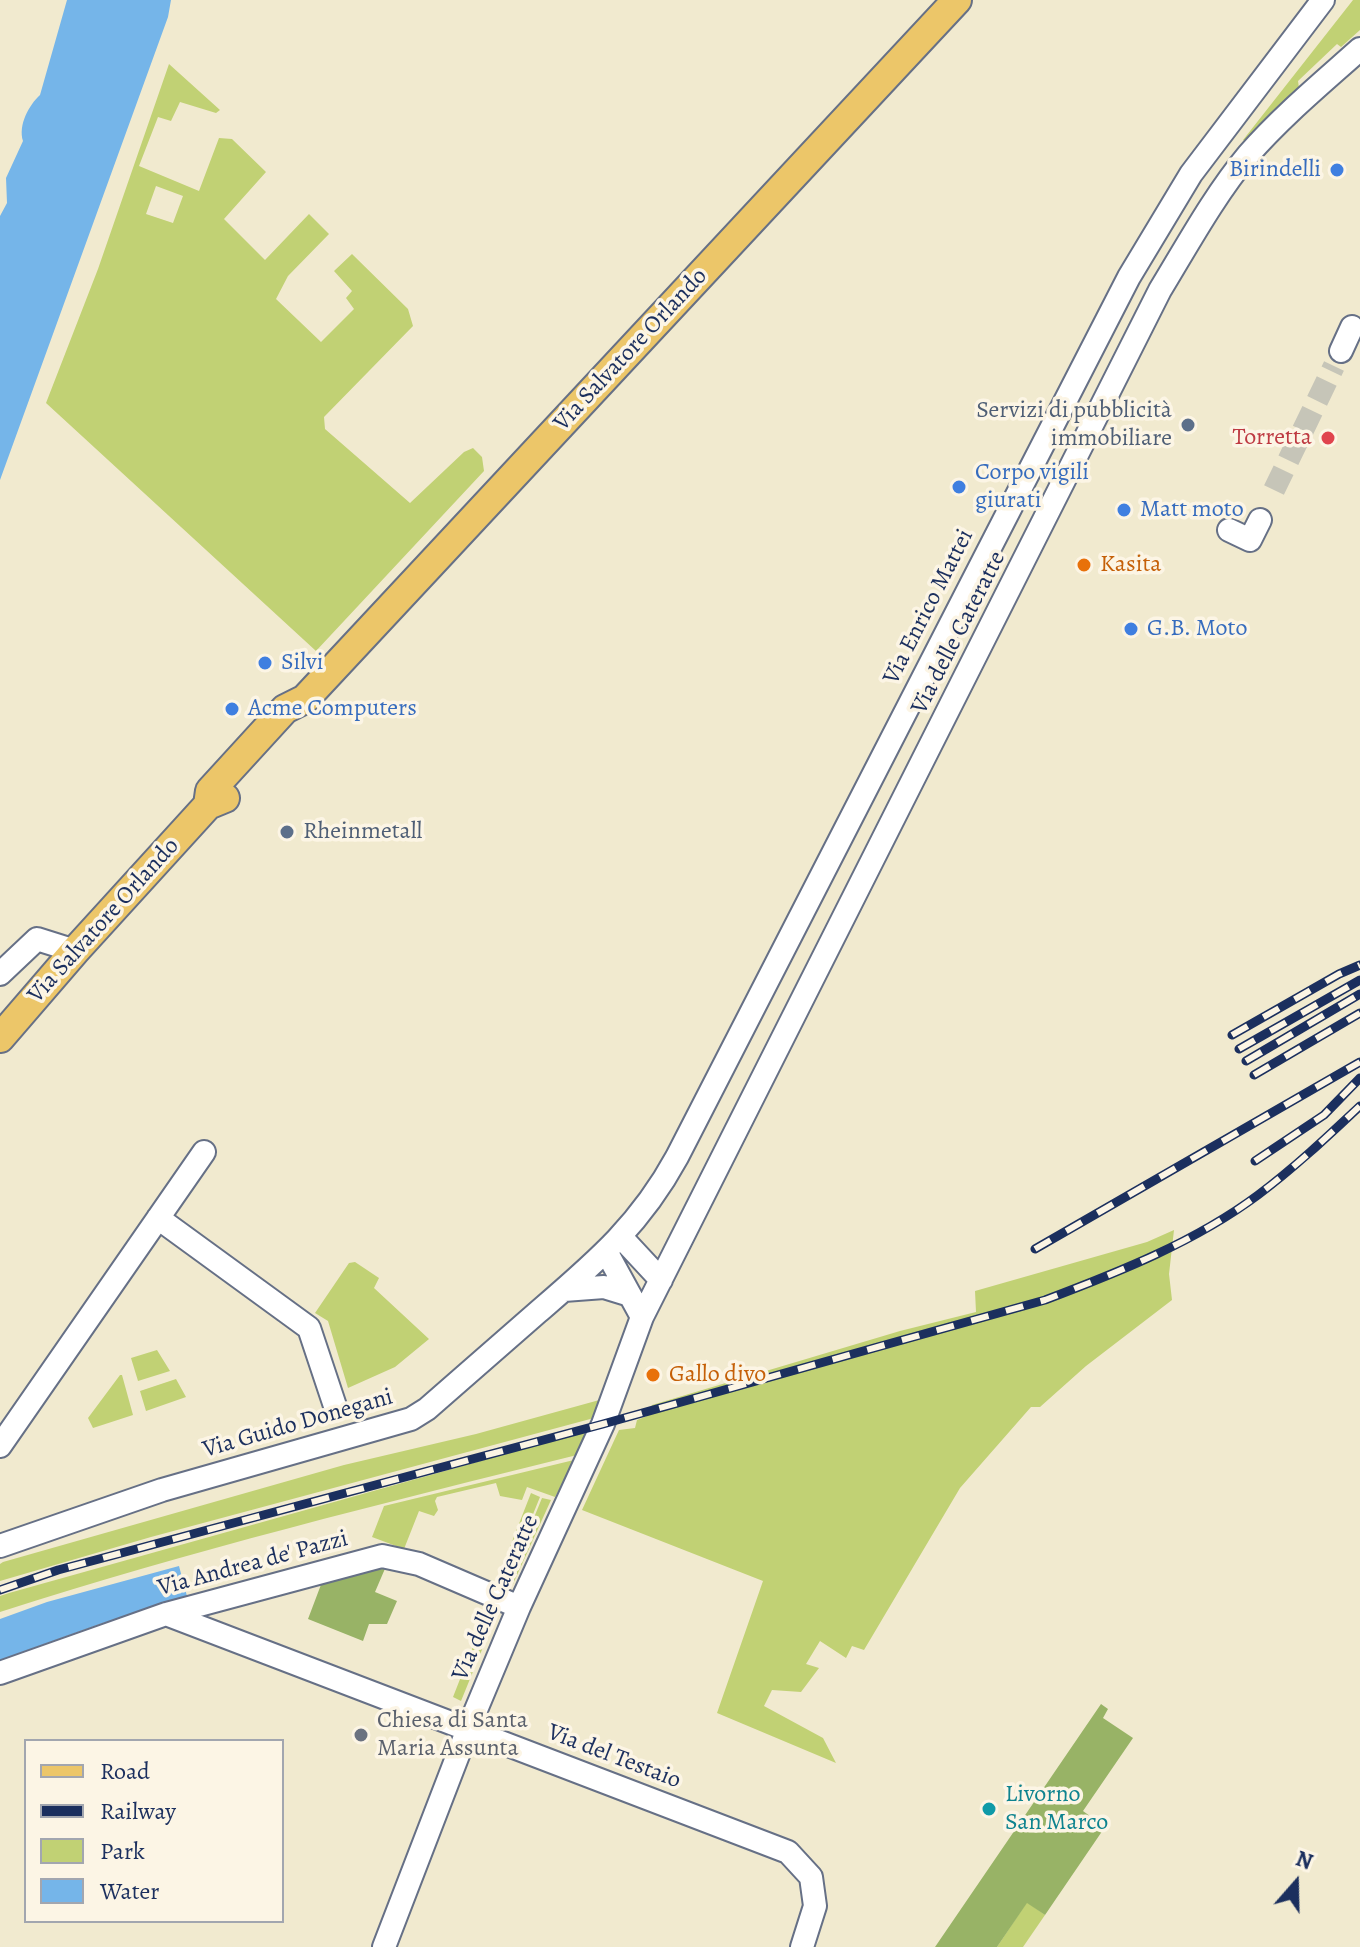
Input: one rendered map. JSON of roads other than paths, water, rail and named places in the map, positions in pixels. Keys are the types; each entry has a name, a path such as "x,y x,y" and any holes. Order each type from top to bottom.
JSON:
{"main road":[{"name":"Via Salvatore Orlando","path":"0,1038 208,805 210,791 285,709 305,699 957,0"}],"street":[{"name":"Via Enrico Mattei","path":"614,1245 658,1191 677,1157 1134,268 1200,161 1310,9 1323,0"},
{"name":"Via delle Cateratte","path":"384,1947 468,1729 519,1607 603,1424 642,1317 1160,290 1223,187 1249,155 1360,49"},
{"path":"1341,351 1352,327"},
{"path":"1229,530 1250,540 1260,520"},
{"path":"0,974 37,939 75,951"},
{"path":"0,1446 204,1152"},
{"path":"158,1218 309,1328 335,1406"},
{"path":"614,1245 661,1280"},
{"path":"614,1245 630,1295 642,1317"},
{"name":"Via Guido Donegani","path":"0,1546 162,1490 411,1419 427,1409 614,1245"},
{"path":"564,1290 604,1287 630,1295"},
{"name":"Via Andrea de' Pazzi","path":"0,1673 166,1614 382,1556 419,1564 519,1607"},
{"name":"Via del Testaio","path":"166,1614 788,1852 811,1877 815,1906 802,1947"}],"water":[{"path":"67,0 171,0 168,17 0,480 0,216 7,203 6,178 23,141 23,122 40,95"},
{"path":"179,1566 188,1600 103,1623 0,1660 0,1619 47,1602"}],"tunnel":[{"path":"1274,490 1334,366"}],"railway":[{"path":"1232,1035 1360,965"},
{"path":"1239,1049 1360,980"},
{"path":"1246,1061 1360,994"},
{"path":"1254,1075 1360,1013"},
{"path":"1035,1249 1360,1062"},
{"path":"1255,1161 1324,1115 1360,1078"},
{"path":"0,1590 58,1570 603,1424 1045,1300 1156,1255 1234,1212 1284,1174 1360,1106"}],"place":[{"name":"Birindelli","path":"1337,170"},
{"name":"Servizi di pubblicità immobiliare","path":"1188,425"},
{"name":"Torretta","path":"1328,438"},
{"name":"Corpo vigili giurati","path":"959,487"},
{"name":"Matt moto","path":"1124,510"},
{"name":"Kasita","path":"1084,565"},
{"name":"G.B. Moto","path":"1131,629"},
{"name":"Silvi","path":"265,663"},
{"name":"Acme Computers","path":"232,709"},
{"name":"Rheinmetall","path":"287,832"},
{"name":"Gallo divo","path":"653,1375"},
{"name":"Chiesa di Santa Maria Assunta","path":"361,1735"},
{"name":"Livorno San Marco","path":"989,1809"}]}
